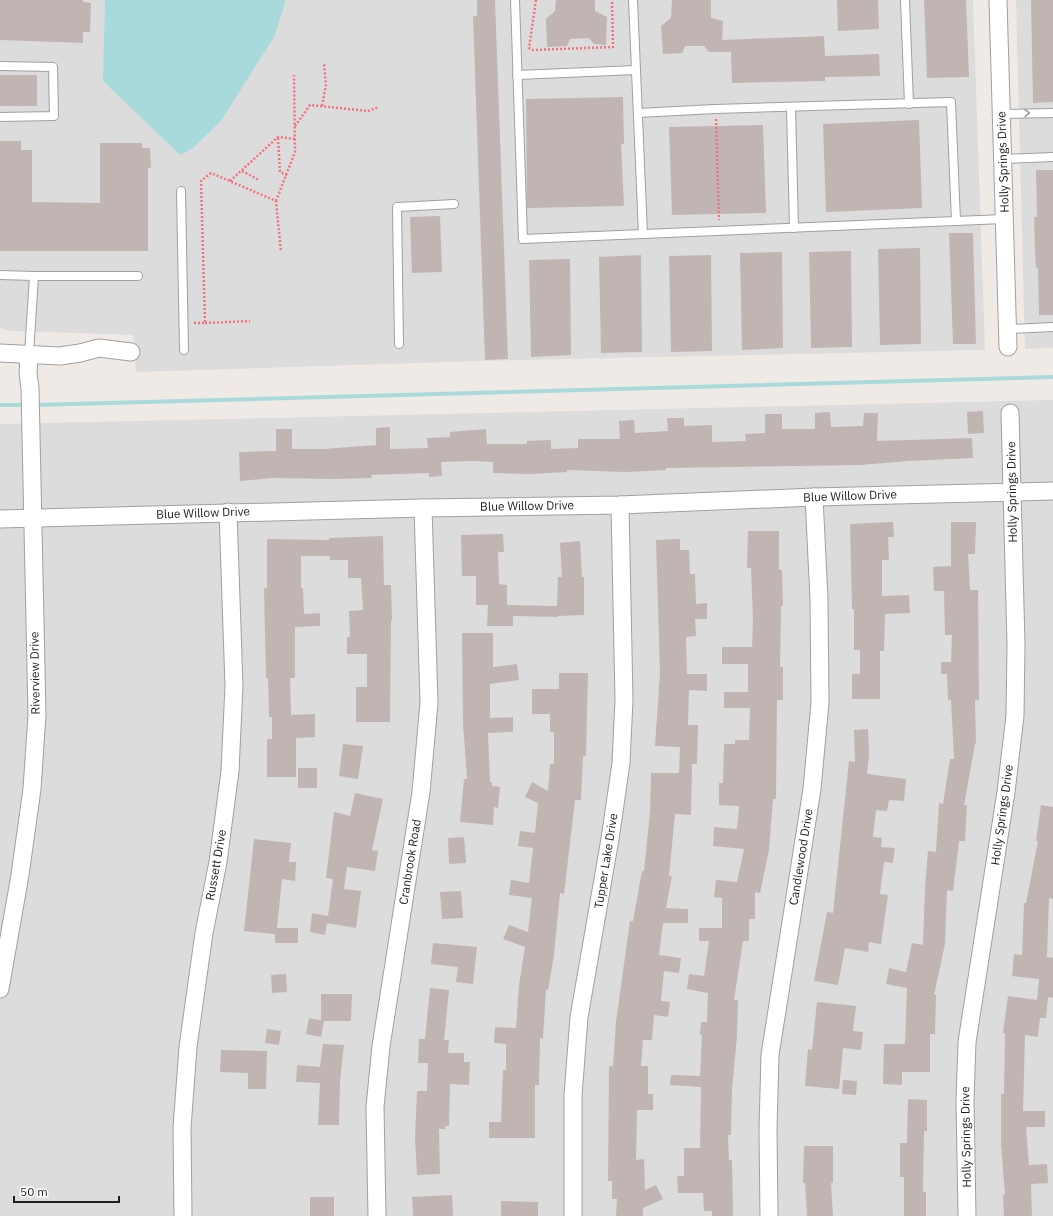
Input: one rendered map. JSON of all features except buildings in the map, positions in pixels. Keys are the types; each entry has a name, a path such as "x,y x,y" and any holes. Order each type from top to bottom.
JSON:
{"street":[{"name":"Holly Springs Drive","path":"998,0 1008,347"},
{"path":"0,353 60,356 80,354 99,348 131,352"},
{"name":"Riverview Drive","path":"0,989 20,875 32,789 37,715 30,388 28,373 29,354"},
{"name":"Holly Springs Drive","path":"967,1216 965,1100 966,1042 1006,792 1015,716 1016,644 1010,413"},
{"name":"Blue Willow Drive","path":"0,519 228,512 620,505 814,497 1053,491"},
{"name":"Candlewood Drive","path":"769,1216 768,1129 770,1055 812,789 820,703 819,599 814,497"},
{"name":"Tupper Lake Drive","path":"572,1216 573,1096 579,1017 610,839 621,763 624,692 620,505"},
{"name":"Cranbrook Road","path":"377,1216 375,1106 381,1046 421,792 429,703 423,508"},
{"name":"Russett Drive","path":"183,1216 182,1128 188,1047 204,933 218,862 230,771 234,686 228,512"}],"lane":[{"path":"514,0 523,239 579,238 1004,219"},
{"path":"633,0 643,234"},
{"path":"905,0 909,104"},
{"path":"0,66 53,67 54,116 0,117"},
{"path":"517,75 636,70"},
{"path":"638,112 951,102 956,222"},
{"path":"791,108 794,228"},
{"path":"1002,114 1053,113"},
{"path":"1002,159 1053,157"},
{"path":"181,191 184,350"},
{"path":"399,344 397,207 454,204"},
{"path":"0,275 138,276"},
{"path":"29,354 34,276"},
{"path":"1008,329 1053,327"}],"path":[{"path":"536,0 529,48 533,50 613,47 612,0"},
{"path":"322,106 326,85 324,64"},
{"path":"281,252 276,201 295,152 294,75"},
{"path":"295,126 310,105 368,111 379,107"},
{"path":"715,109 720,231"},
{"path":"278,137 295,139"},
{"path":"230,181 278,137"},
{"path":"278,137 280,172 287,175"},
{"path":"242,171 259,180"},
{"path":"205,323 201,181 211,173 276,201"},
{"path":"184,324 250,321"}],"shaded area":[{"path":"0,0 973,0 985,350 479,361 136,372 133,335 11,331 0,328"},
{"path":"1016,0 1053,0 1053,348 1025,349"},
{"path":"1053,400 1053,1216 0,1216 0,424"}],"water":[{"path":"105,0 286,0 274,37 221,121 193,148 180,155 103,81"}],"waterway":[{"path":"34,405 1053,377"},
{"path":"0,405 27,405"}]}
